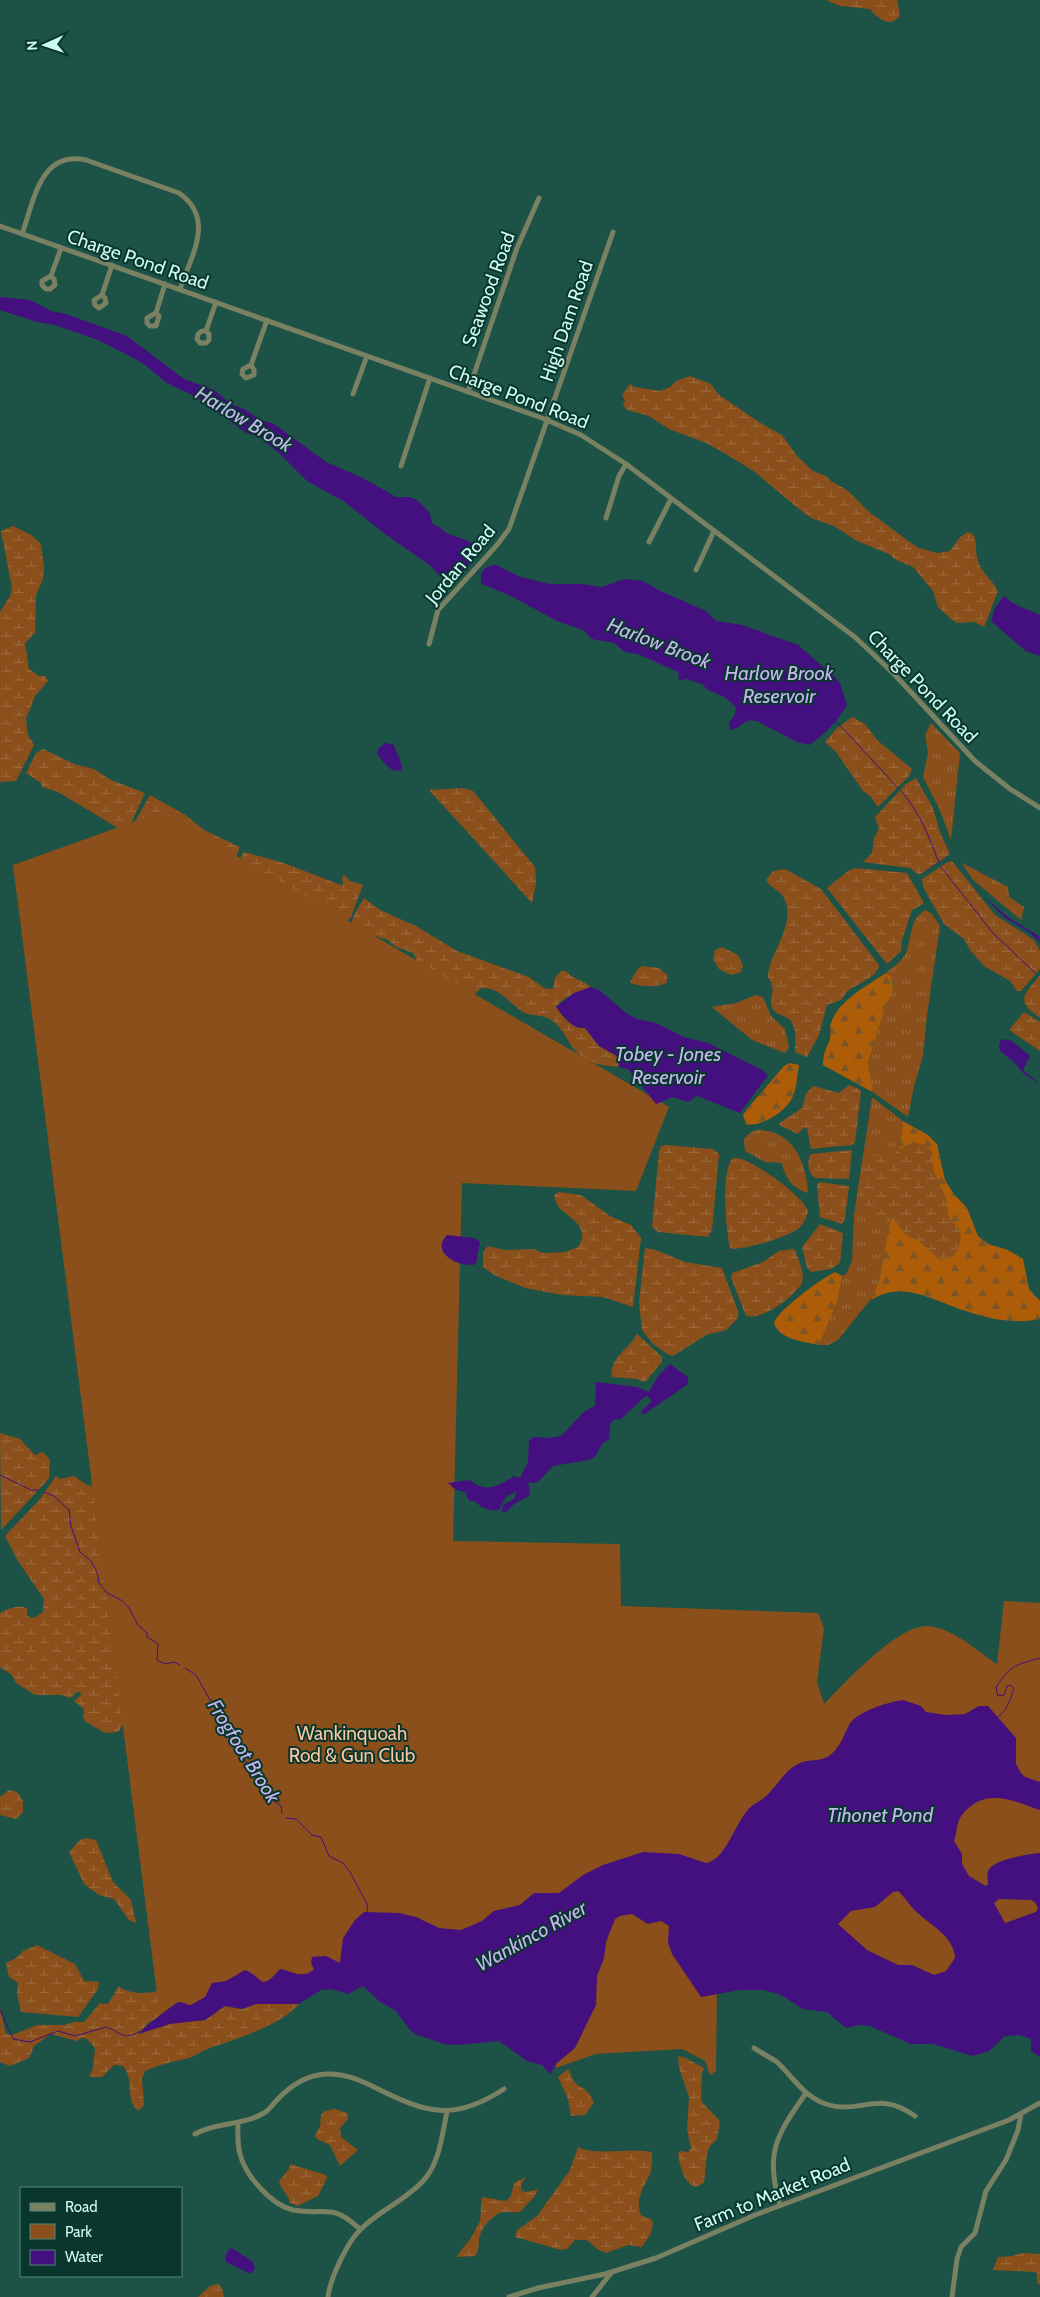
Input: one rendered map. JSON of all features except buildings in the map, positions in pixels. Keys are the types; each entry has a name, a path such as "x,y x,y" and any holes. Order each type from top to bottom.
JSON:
{"street":[{"path":"22,234 43,175 50,167 62,161 71,159 86,160 179,193 192,203 198,214 200,228 180,289"},
{"name":"Seawood Road","path":"468,392 518,248 538,198"},
{"name":"Charge Pond Road","path":"0,226 547,420 586,438 626,464 856,638 894,674 974,761 1010,789 1040,808"},
{"name":"High Dam Road","path":"547,420 613,232"},
{"path":"51,276 61,248"},
{"path":"102,295 112,265"},
{"path":"156,312 165,284"},
{"path":"206,331 216,302"},
{"path":"251,365 267,320"},
{"path":"353,394 368,356"},
{"path":"401,466 430,378"},
{"name":"Jordan Road","path":"429,644 434,619 438,610 497,546 509,528 547,420"},
{"path":"606,518 619,476 626,464"},
{"path":"649,542 671,498"},
{"path":"696,570 714,531"},
{"path":"754,2048 776,2062 806,2094 823,2103 845,2108 884,2102 902,2106 915,2116"},
{"path":"195,2134 213,2126 238,2123 264,2113 290,2087 308,2077 325,2074 346,2075 423,2108 447,2112 467,2108 504,2089"},
{"path":"780,2205 773,2170 774,2152 779,2134 806,2094"},
{"name":"Farm to Market Road","path":"509,2297 538,2288 612,2272 656,2258 780,2205 987,2129 1021,2114 1040,2103"},
{"path":"328,2297 336,2267 360,2229 412,2192 425,2179 438,2154 447,2112"},
{"path":"952,2297 957,2260 962,2248 974,2233 986,2191 1006,2160 1021,2114"},
{"path":"238,2123 240,2154 250,2176 271,2198 292,2210 326,2210 345,2215 360,2229"},
{"path":"592,2297 612,2272"}],"green space":[{"path":"826,0 897,0 900,15 889,22 881,19 870,9 840,6"},
{"path":"690,376 711,384 718,394 782,435 797,456 813,471 826,476 847,490 868,511 919,548 937,553 950,551 960,537 968,532 972,533 976,542 978,562 998,591 984,627 974,622 957,623 951,619 938,607 933,591 913,567 896,560 889,554 857,541 834,526 811,518 755,472 726,454 706,443 669,429 649,416 627,410 623,405 625,400 622,395 630,384 635,387 660,391 670,387 676,381"},
{"path":"13,526 31,535 41,544 44,568 43,579 36,595 35,633 25,643 29,669 39,676 45,676 48,681 35,696 26,719 28,735 34,745 16,781 0,782 0,612 10,596 12,588 1,531"},
{"path":"852,717 865,724 877,740 912,769 909,776 878,807 871,797 863,791 836,752 825,742 836,729"},
{"path":"931,723 960,753 951,840 939,808 923,777 928,753 925,735"},
{"path":"43,749 74,764 94,769 111,780 145,793 128,830 123,831 58,792 42,787 41,783 26,773 36,753"},
{"path":"916,778 933,808 940,832 950,854 919,875 910,868 863,862 872,853 874,839 879,828 875,817 907,783"},
{"path":"463,788 473,791 535,867 536,883 532,903 429,790"},
{"path":"150,795 187,816 204,830 240,847 234,862 133,825"},
{"name":"Wankinquoah Rod & Gun Club","path":"161,812 669,1107 636,1191 462,1183 453,1541 620,1544 621,1606 818,1613 824,1628 817,1682 824,1704 886,1645 915,1628 927,1626 946,1631 964,1640 997,1664 1004,1601 1040,1603 1040,1958 948,2043 759,1985 717,1987 716,2071 710,2075 705,2061 682,2049 596,2054 556,2068 548,2050 396,1964 163,2022 161,2025 13,865"},
{"path":"244,852 281,862 341,885 343,884 342,877 344,875 350,881 363,885 351,917 347,921 237,863"},
{"path":"952,861 995,915 1034,940 1040,951 1040,969 1021,991 1017,991 1010,981 984,966 970,950 964,939 944,924 923,887 922,879"},
{"path":"962,863 1008,887 1009,897 1024,907 1021,920 972,879"},
{"path":"855,868 907,873 923,901 923,904 912,910 902,940 901,951 887,964 827,888 848,871"},
{"path":"785,869 821,889 879,965 875,973 848,991 841,1000 827,1005 819,1035 807,1057 795,1052 793,1024 786,1017 775,1012 771,1003 773,990 768,977 773,958 785,928 787,908 782,895 766,880 773,871"},
{"path":"364,898 380,910 416,926 457,951 529,977 544,988 553,989 555,978 561,971 566,971 572,977 588,984 591,987 567,997 556,1007 572,1025 585,1028 599,1046 617,1056 619,1067 596,1064 584,1059 553,1021 546,1017 523,1012 494,990 481,988 473,996 420,967 413,953 396,947 388,940 350,928 354,915"},
{"path":"926,910 932,914 940,926 923,1056 914,1086 908,1117 874,1093 868,1063 885,1008 893,990 893,981 886,973 906,953 914,923"},
{"path":"722,947 738,955 743,966 741,972 731,975 719,969 713,959 715,950"},
{"path":"642,966 659,968 667,975 667,982 649,986 633,984 630,982 637,970"},
{"path":"886,973 892,978 893,991 885,1008 868,1063 874,1093 823,1065 823,1061 830,1039 830,1025 840,1008 854,994"},
{"path":"1040,975 1040,1018 1027,1006 1024,1002 1024,997"},
{"path":"756,995 763,997 771,1016 785,1029 789,1047 785,1053 752,1040 712,1007 736,1003"},
{"path":"1024,1012 1040,1022 1040,1051 1009,1030"},
{"path":"790,1063 799,1065 793,1096 786,1107 766,1121 752,1125 746,1124 743,1115 748,1108 784,1066"},
{"path":"849,1085 859,1089 861,1092 855,1142 852,1145 811,1149 807,1128 804,1128 797,1134 778,1124 802,1108 806,1094 813,1086 839,1093"},
{"path":"872,1097 903,1121 891,1217 879,1281 874,1295 838,1340 828,1345 819,1345 837,1302 842,1276 846,1274 852,1261 854,1215"},
{"path":"903,1121 928,1135 937,1144 945,1180 953,1193 967,1208 978,1236 988,1244 1008,1250 1023,1259 1029,1289 1040,1301 1040,1319 1013,1321 995,1319 969,1312 920,1294 908,1292 883,1294 871,1300 879,1281 891,1217"},
{"path":"758,1130 770,1131 780,1136 796,1150 805,1170 808,1193 798,1189 790,1182 782,1163 765,1162 745,1151 744,1139 751,1132"},
{"path":"912,1142 929,1148 932,1153 933,1169 946,1198 949,1219 960,1231 960,1244 955,1255 946,1259 937,1257 919,1241 906,1235 889,1215 875,1216 869,1214 864,1203 865,1160 868,1157 891,1155"},
{"path":"661,1146 713,1149 719,1154 712,1230 708,1237 658,1232 652,1227 659,1151"},
{"path":"852,1150 849,1179 815,1178 809,1170 808,1163 811,1154"},
{"path":"733,1158 765,1171 788,1189 805,1206 808,1212 798,1229 765,1243 744,1248 730,1248 725,1187 729,1165"},
{"path":"819,1182 849,1186 845,1218 842,1224 820,1217 817,1185"},
{"path":"559,1192 581,1195 610,1216 631,1225 641,1238 633,1307 603,1297 562,1295 525,1288 494,1275 483,1267 483,1252 488,1246 505,1250 534,1249 543,1253 565,1252 578,1247 582,1239 582,1233 577,1223 558,1206 554,1195"},
{"path":"820,1224 843,1233 840,1263 831,1269 811,1272 807,1268 802,1247"},
{"path":"645,1248 656,1250 685,1262 722,1268 738,1311 738,1318 726,1330 706,1335 673,1356 652,1343 642,1330 639,1302"},
{"path":"795,1250 803,1276 801,1285 784,1302 769,1311 761,1315 746,1316 731,1278 732,1273 763,1262 779,1251"},
{"path":"835,1272 842,1276 837,1302 819,1345 793,1339 781,1333 774,1323 783,1311 811,1288"},
{"path":"637,1334 662,1357 662,1362 645,1382 637,1379 612,1377 612,1370 616,1359"},
{"path":"0,1433 20,1439 35,1455 43,1452 50,1460 49,1478 1,1530"},
{"path":"56,1476 60,1479 74,1476 87,1485 95,1487 126,1721 118,1732 105,1733 86,1722 83,1717 84,1709 74,1701 81,1695 80,1692 77,1692 70,1698 61,1695 35,1695 16,1683 12,1675 0,1667 0,1613 13,1608 23,1607 27,1608 27,1615 31,1618 36,1617 43,1612 44,1599 18,1561 5,1536 39,1500"},
{"path":"9,1790 17,1792 23,1801 23,1812 16,1819 0,1815 0,1797"},
{"path":"86,1838 96,1840 113,1882 131,1900 136,1923 129,1920 114,1899 99,1895 84,1884 69,1852 80,1840"},
{"path":"37,1945 75,1964 84,1981 99,1982 98,1989 78,2017 21,2012 17,1994 18,1983 9,1977 6,1963 16,1958 23,1951"},
{"path":"119,1986 127,1991 138,1993 149,1993 159,1990 161,2016 148,2023 139,2034 170,2023 205,2020 225,2006 242,2009 256,2004 299,2004 281,2019 257,2031 207,2049 191,2057 145,2071 142,2079 144,2105 138,2111 131,2100 127,2071 123,2066 114,2065 102,2077 89,2077 93,2068 95,2048 86,2038 77,2041 51,2034 34,2046 29,2058 10,2066 0,2062 0,2008 6,2034 12,2035 37,2025 64,2025 84,2022 100,2003 108,2004"},
{"path":"678,2056 686,2058 704,2068 702,2073 701,2101 720,2121 717,2139 710,2146 707,2153 704,2183 696,2187 685,2178 678,2154 680,2151 688,2152 691,2148 687,2130 689,2097 679,2068"},
{"path":"568,2069 574,2081 589,2093 594,2103 585,2115 571,2116 568,2099 558,2077"},
{"path":"335,2109 347,2113 348,2119 340,2128 341,2137 358,2150 340,2166 330,2145 317,2139 315,2135 320,2127 321,2115 324,2111"},
{"path":"578,2147 593,2151 652,2152 651,2170 642,2190 639,2206 642,2216 651,2219 653,2223 651,2233 642,2247 628,2245 606,2253 597,2249 587,2240 575,2240 567,2249 561,2250 515,2237 517,2230 537,2216 570,2170"},
{"path":"290,2164 326,2175 327,2178 318,2196 298,2206 290,2203 279,2181 289,2169"},
{"path":"526,2177 521,2185 522,2191 527,2192 538,2189 535,2196 520,2212 500,2213 489,2221 479,2237 478,2251 475,2256 456,2257 471,2238 480,2221 482,2197 506,2201 511,2196 514,2183"},
{"path":"1023,2253 1040,2254 1040,2285 1037,2283 1037,2274 1035,2272 993,2270 998,2257"},
{"path":"218,2284 222,2288 224,2297 198,2297 210,2286"}],"water":[{"path":"0,297 30,300 51,311 66,314 127,336 184,379 214,390 231,404 246,410 259,419 274,424 326,462 363,478 396,497 409,497 417,500 429,512 433,525 451,535 472,543 479,549 478,554 457,579 450,581 442,578 431,566 385,534 345,502 307,481 281,455 258,436 246,433 202,400 167,383 141,362 98,340 55,325 37,322 0,310"},
{"name":"Harlow Brook Reservoir","path":"496,565 518,576 549,584 582,584 602,587 624,579 643,581 658,590 706,611 716,621 742,625 798,645 836,678 840,683 847,705 830,727 809,745 797,742 752,720 730,730 729,723 735,714 736,707 725,697 708,690 702,684 686,679 679,681 678,672 638,654 625,652 614,643 592,639 583,630 557,621 511,596 482,584 481,576 483,570 489,566"},
{"path":"1004,596 1012,603 1040,615 1040,656 1026,651 991,621 995,608"},
{"path":"385,743 394,745 401,770 390,769 377,754 378,749"},
{"path":"983,896 1009,918 1039,936 1040,942 1029,932 1005,918"},
{"name":"Tobey - Jones Reservoir","path":"591,987 599,990 626,1013 637,1019 656,1023 684,1037 708,1043 762,1070 768,1075 740,1113 697,1096 688,1102 673,1097 656,1104 628,1069 619,1067 617,1056 599,1046 585,1028 572,1024 556,1007 574,993"},
{"path":"1001,1039 1012,1041 1030,1056 1023,1070 1040,1084 1024,1074 1013,1061 1000,1051"},
{"path":"447,1235 474,1238 480,1242 476,1264 470,1265 455,1262 444,1253 442,1242"},
{"path":"670,1364 688,1377 688,1384 643,1415 641,1412 652,1401 647,1396 643,1398 621,1419 613,1420 610,1425 609,1439 602,1444 595,1457 553,1466 538,1482 528,1483 529,1496 514,1504 506,1512 502,1512 503,1505 514,1499 517,1491 506,1497 499,1510 489,1510 475,1501 469,1501 465,1492 456,1490 448,1483 470,1480 486,1488 503,1483 514,1476 520,1478 528,1462 529,1440 534,1437 550,1438 561,1436 585,1411 595,1406 596,1382 637,1387 649,1392 658,1376"},
{"name":"Tihonet Pond","path":"903,1700 921,1706 926,1712 946,1715 965,1714 979,1706 988,1706 1016,1738 1016,1764 1021,1773 1025,1777 1040,1782 1040,1810 999,1798 989,1798 980,1801 971,1806 960,1818 954,1841 962,1854 962,1864 969,1876 986,1886 988,1884 988,1871 994,1865 1014,1858 1040,1853 1040,2057 1031,2051 1031,2039 1020,2035 1005,2036 989,2051 973,2056 933,2044 911,2044 870,2026 859,2025 846,2028 827,2012 803,2009 781,1995 764,1990 740,1990 701,1997 672,1954 668,1943 669,1926 661,1921 648,1924 632,1914 615,1919 606,1942 604,1958 597,1976 596,2005 575,2048 557,2063 550,2074 542,2065 527,2061 499,2041 457,2045 444,2044 415,2034 396,2011 379,2001 363,1986 348,1994 331,1989 321,1990 299,2004 256,2004 242,2009 225,2006 205,2020 170,2024 138,2034 176,2003 181,2002 191,2005 205,1997 212,1983 226,1981 245,1970 265,1982 280,1969 297,1974 310,1972 314,1969 311,1963 312,1957 326,1956 340,1963 343,1938 355,1920 364,1912 399,1913 416,1917 439,1928 461,1930 482,1921 494,1911 520,1905 534,1893 559,1893 583,1875 603,1865 643,1852 679,1854 706,1863 710,1862 726,1847 742,1817 753,1805 769,1793 789,1770 800,1763 829,1756 839,1746 853,1720 873,1708","holes":["898,1891 916,1912 942,1933 951,1944 955,1958 946,1971 934,1975 912,1965 898,1965 867,1950 838,1924 851,1911 875,1907 893,1892","999,1899 1032,1900 1038,1908 1036,1912 1005,1923 994,1903"]},
{"path":"232,2248 253,2262 255,2268 251,2274 226,2262 225,2258 229,2249"}],"waterway":[{"name":"Harlow Brook","path":"477,572 483,575"},
{"name":"Harlow Brook","path":"835,720 898,788"},
{"name":"Harlow Brook","path":"901,791 919,817 939,863"},
{"name":"Harlow Brook","path":"941,867 993,933 1036,974"},
{"name":"Frogfoot Brook","path":"0,1475 31,1490 38,1490"},
{"name":"Frogfoot Brook","path":"44,1492 54,1496 69,1510 71,1526 80,1552 91,1561 97,1572 99,1583 107,1593 121,1600 129,1608 138,1625 147,1633 147,1637 158,1644 157,1660 165,1664 174,1662 180,1665"},
{"path":"997,1718 1006,1708 1014,1688 1010,1685 1007,1686 1004,1695 998,1696 996,1687 1001,1680 1014,1667 1040,1658"},
{"name":"Frogfoot Brook","path":"185,1668 196,1675 210,1700 216,1704 230,1726 241,1754 252,1771 270,1787 274,1801 281,1806 282,1813"},
{"name":"Frogfoot Brook","path":"286,1818 296,1819 312,1835 321,1837 329,1856 343,1863 350,1872 367,1904 368,1913"},
{"name":"Wankinco River","path":"0,2010 13,2039 30,2042 58,2031 75,2036 106,2027 126,2036 140,2031"}]}
